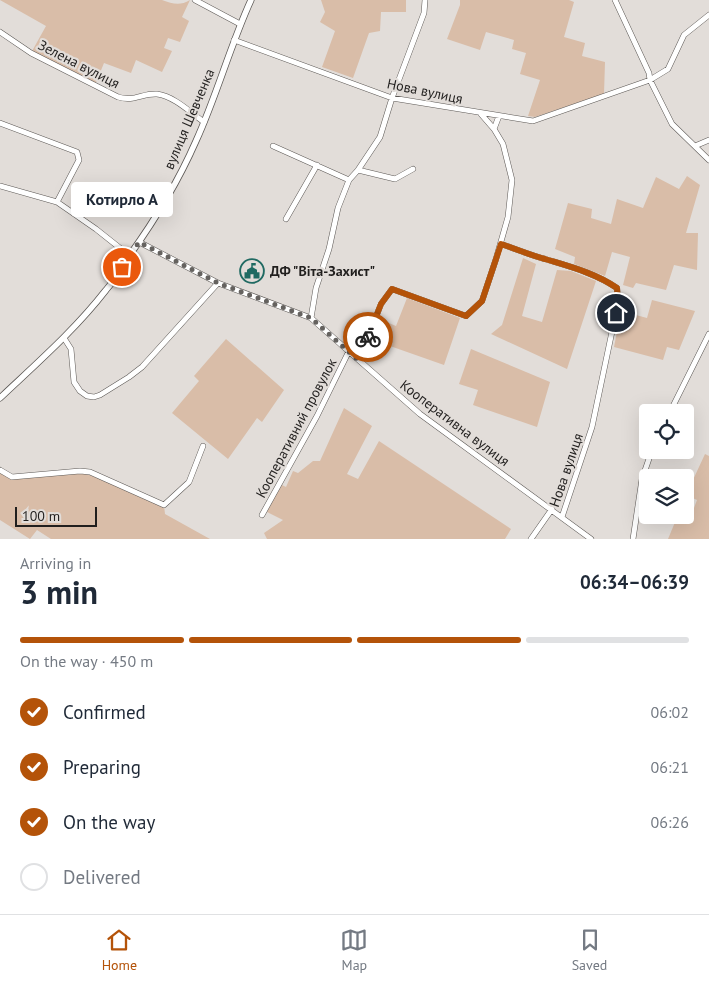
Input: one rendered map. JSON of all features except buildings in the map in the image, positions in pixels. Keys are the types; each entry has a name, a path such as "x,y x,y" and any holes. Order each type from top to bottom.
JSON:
{"street":[{"path":"195,0 240,24"},
{"name":"вулиця Шевченка","path":"0,398 64,338 106,290 139,242 170,192 204,122 250,0"},
{"path":"311,318 316,288 329,250 338,208 349,180 380,137 392,98 424,13 425,0"},
{"path":"615,0 649,73 650,80 672,124 709,160"},
{"path":"481,113 533,121 650,80 668,68 684,35 709,14"},
{"name":"Зелена вулиця","path":"0,32 30,53 118,97 128,100 156,94 164,96 204,122"},
{"name":"Нова вулиця","path":"234,40 392,98 481,113"},
{"path":"358,360 381,304 392,289 466,316 482,301 508,217 512,180 503,144 481,113"},
{"path":"494,129 499,116"},
{"path":"0,123 77,152 79,160 57,202"},
{"path":"695,146 709,140"},
{"path":"273,146 349,180"},
{"path":"286,219 317,165"},
{"path":"358,170 394,179 414,169"},
{"path":"0,186 57,202 130,256"},
{"name":"Кооперативна вулиця","path":"139,242 218,283 311,318 420,414 591,539"},
{"name":"Нова вулиця","path":"501,244 544,259 572,266 603,279 617,288 618,303 592,427 562,517"},
{"path":"64,338 71,349 74,382 80,391 87,396 94,397 129,377 142,367 218,283"},
{"path":"674,404 709,334"},
{"name":"Кооперативний провулок","path":"262,515 317,416 349,351"},
{"path":"0,470 12,477 80,470 90,472 164,505 189,482 203,446"},
{"path":"632,539 642,479 649,459"},
{"path":"531,539 552,509"}],"shaded area":[{"path":"0,0 162,0 176,4 190,0 182,17 189,21 180,42 168,38 164,48 172,51 162,72 136,60 131,73 104,63 95,85 31,53 46,26"},
{"path":"321,0 406,0 406,12 381,12 380,31 369,33 353,78 322,67 335,31 320,22 325,12"},
{"path":"460,0 569,0 574,2 564,37 585,43 582,56 605,62 604,94 535,117 528,116 540,80 520,74 526,53 512,49 514,40 486,32 480,50 447,39 460,5"},
{"path":"687,176 700,185 686,233 698,233 697,270 674,265 666,290 636,283 633,288 623,285 630,257 612,252 605,276 574,264 575,257 555,249 568,203 592,209 591,218 611,224 617,199 643,208 656,177 679,189"},
{"path":"523,258 536,264 522,316 542,322 557,270 571,271 596,281 567,369 491,334 502,325"},
{"path":"407,298 460,318 444,365 390,346 393,337 374,330 379,319 396,326"},
{"path":"652,300 695,311 679,350 667,347 663,360 614,347 621,311 647,318"},
{"path":"226,339 284,390 262,422 257,418 228,459 172,413 199,381 194,376"},
{"path":"471,349 550,382 537,427 473,405 478,390 459,384"},
{"path":"344,408 372,426 347,474 358,479 379,441 511,529 505,539 267,539 264,533 283,520 267,512 269,506 282,485 286,487 293,471 298,473 313,461 320,461"},
{"path":"705,454 709,456 709,539 668,539 674,524 694,524 694,508 697,500 694,499 694,478"},
{"path":"0,470 12,477 80,471 164,505 165,514 210,539 51,539 37,530 30,539 0,520"}],"way so far":[{"path":"122,267 139,242 218,283 311,318 358,360 368,337"}],"place":[{"name":"Котирло А","path":"122,267"},
{"name":"ДФ \"Віта-Захист\"","path":"252,271"}],"route":[{"path":"368,337 381,304 392,289 466,316 482,301 501,244 544,259 572,266 603,279 617,288 618,303 616,313"}]}
